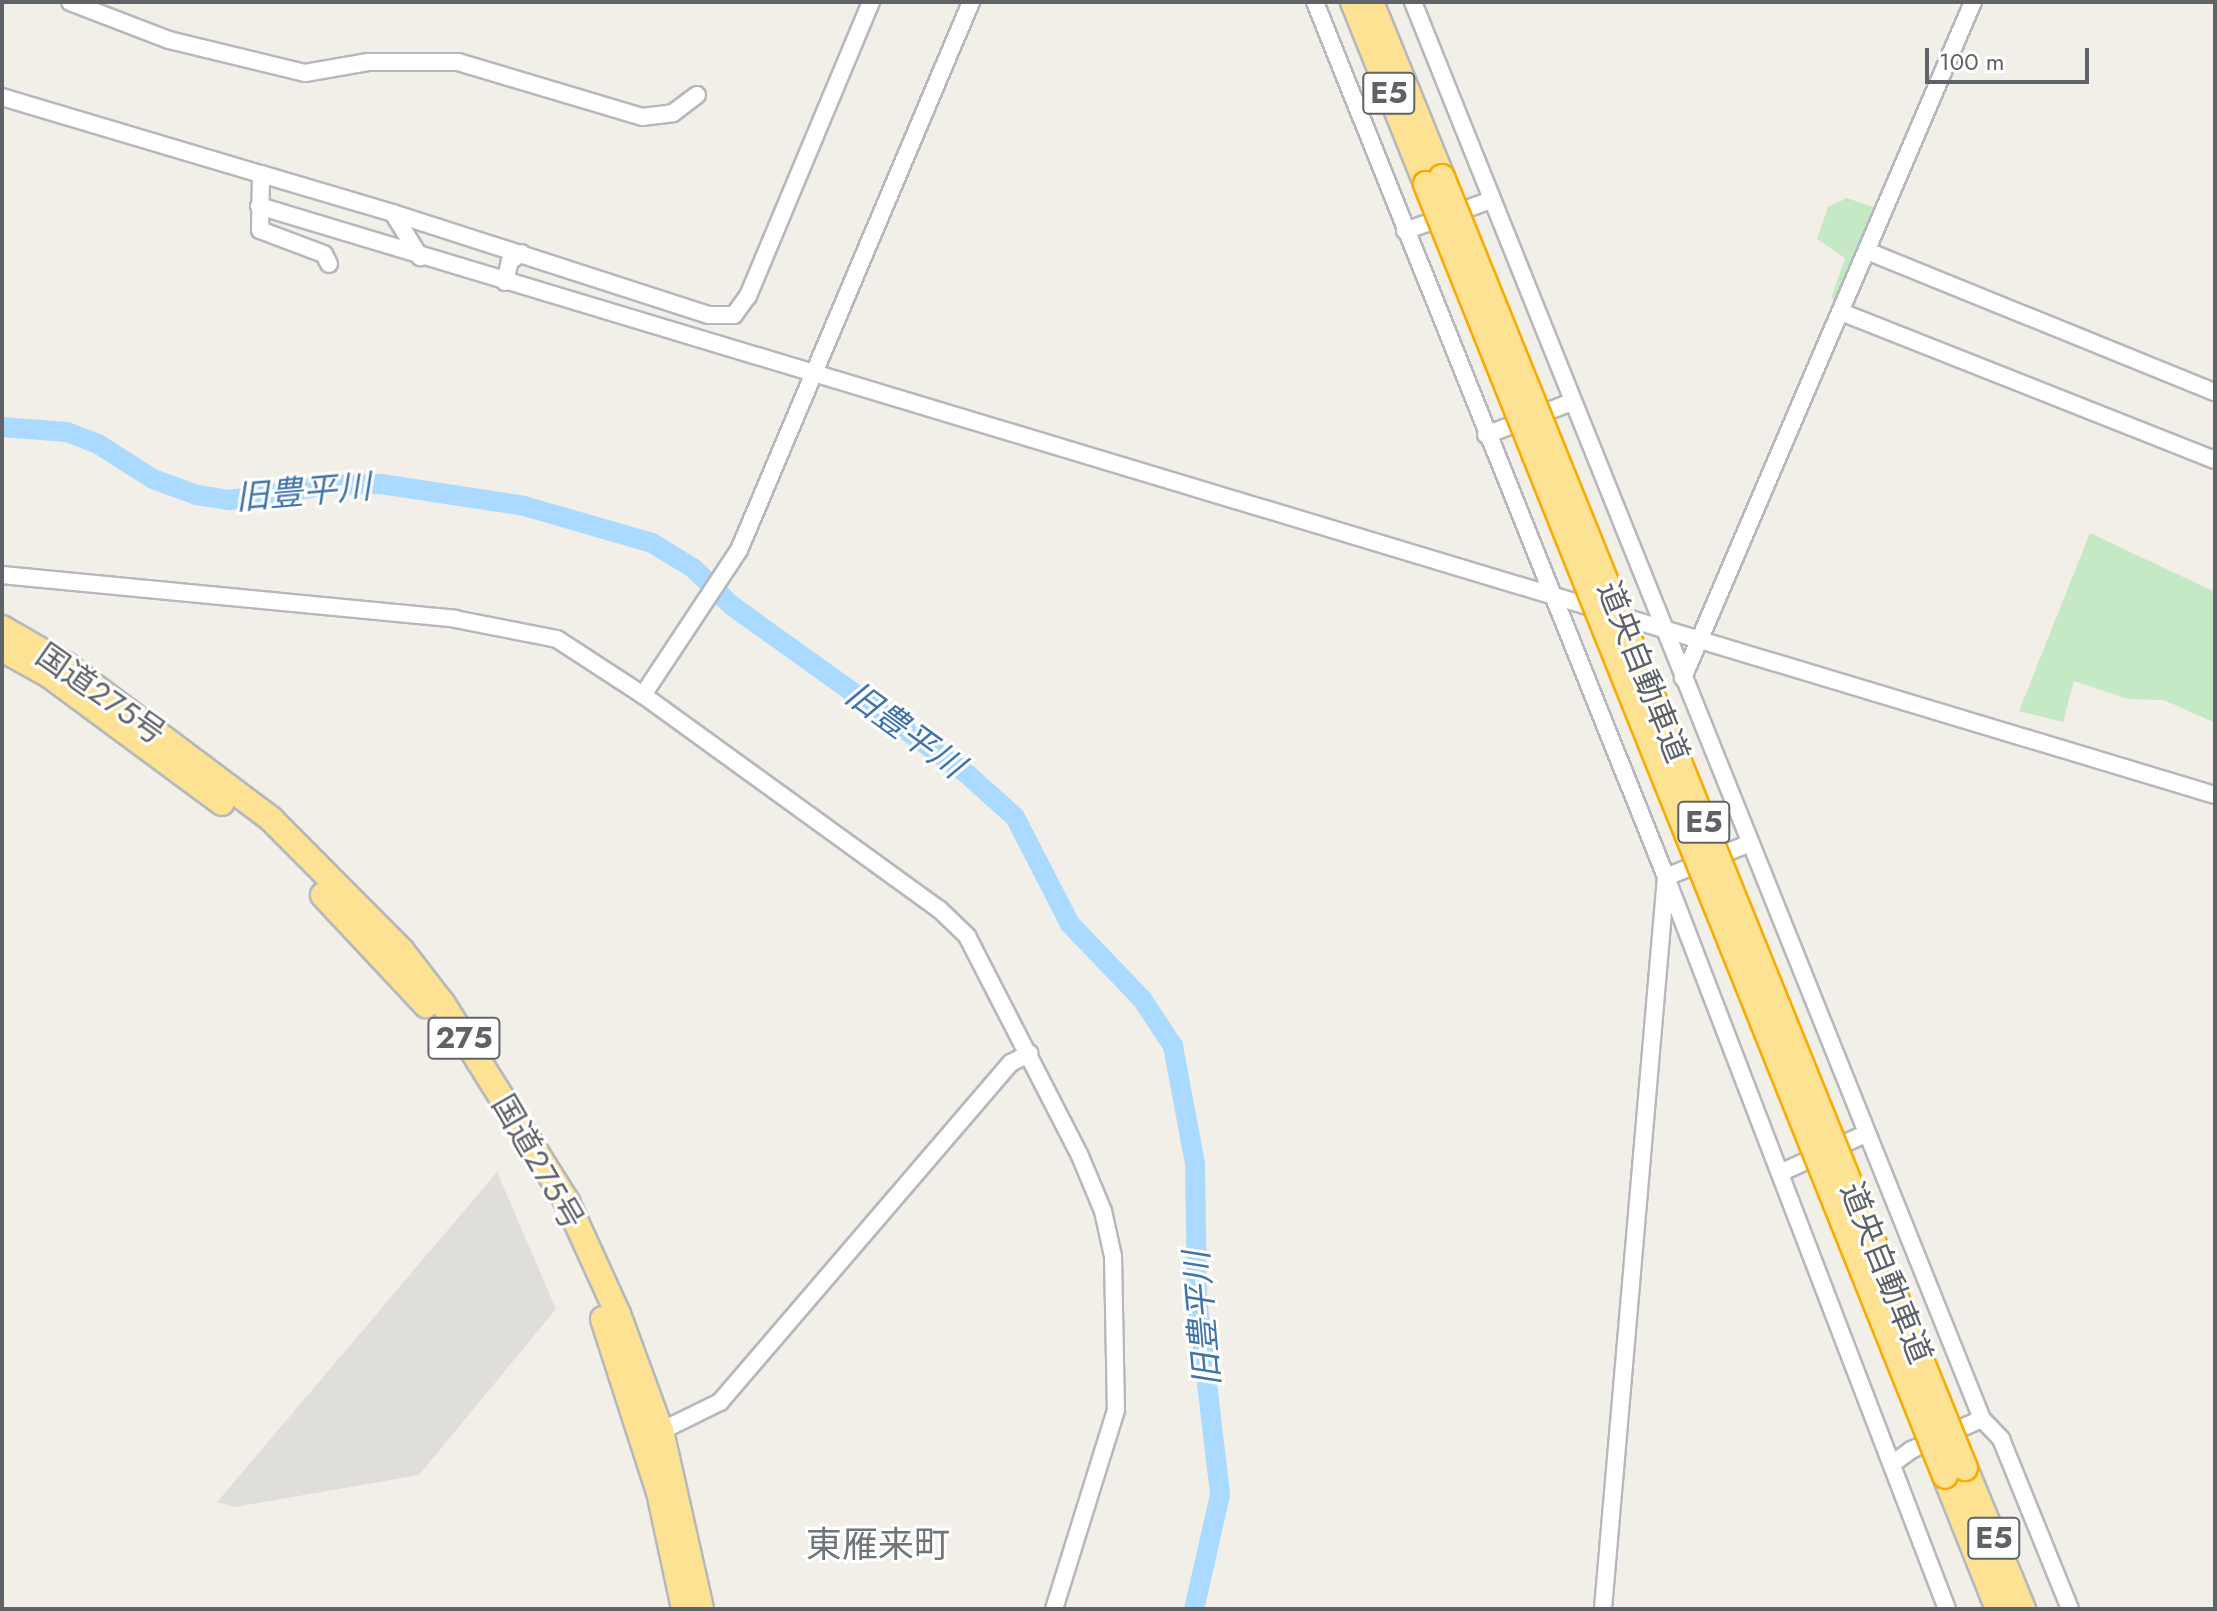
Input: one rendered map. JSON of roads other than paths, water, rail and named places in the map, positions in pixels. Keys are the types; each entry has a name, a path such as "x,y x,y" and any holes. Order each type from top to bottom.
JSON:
{"highway":[{"name":"道央自動車道","path":"1353,2 1434,181 1955,1472 2023,1609"},
{"name":"道央自動車道","path":"1371,2 1434,181"},
{"name":"国道275号","path":"2,628 66,665 271,819 414,965 567,1202 618,1314 661,1431 701,1609"},
{"name":"国道275号","path":"2,649 49,675 258,829 428,1008 552,1208 602,1317 659,1492 684,1609"},
{"name":"道央自動車道","path":"1955,1472 1998,1609"}],"street":[{"path":"70,2 169,40 305,73 368,62 458,62 642,117 673,113 697,95"},
{"path":"2,97 393,213 709,315 734,315 748,296 871,2"},
{"path":"643,695 730,568 971,2"},
{"path":"1315,2 1547,591 1666,877 1947,1609"},
{"path":"1413,2 1865,1134 1982,1419 2001,1439 2070,1609"},
{"path":"1683,678 1703,638 1973,2"},
{"path":"261,174 256,223 264,234 324,254 329,264"},
{"path":"1405,231 1491,200"},
{"path":"259,206 420,257 815,371 1547,591 2215,795"},
{"path":"393,213 420,257"},
{"path":"1867,251 2215,392"},
{"path":"505,282 510,261 522,253"},
{"path":"1841,312 2215,460"},
{"path":"1486,435 1572,402"},
{"path":"2,575 484,625 557,639 643,695 939,909 967,936 1030,1053 1103,1211 1116,1301 1116,1410 1054,1609"},
{"path":"1666,877 1748,844"},
{"path":"1603,1609 1666,877"},
{"path":"661,1431 720,1402 1011,1063 1030,1053"},
{"path":"1780,1173 1865,1134"},
{"path":"1892,1464 1911,1450 1982,1419"}],"waterway":[{"name":"旧豊平川","path":"2,427 67,432 98,444 153,479 197,495 230,500 330,485 381,484 524,506 652,543 693,568 731,605 967,774 1015,817 1070,924 1142,999 1173,1046 1195,1164 1197,1298 1220,1495 1194,1609"}],"district":[{"name":"東雁来町","path":"878,1545"}]}
